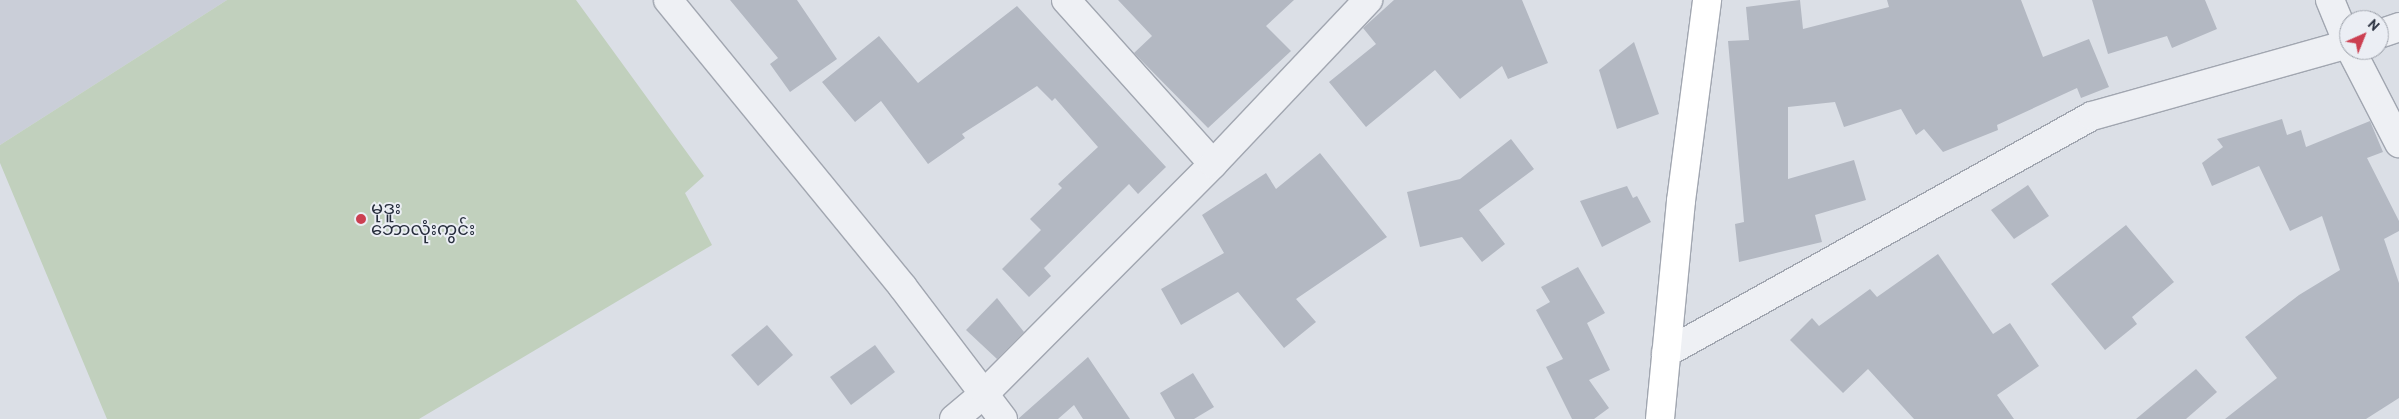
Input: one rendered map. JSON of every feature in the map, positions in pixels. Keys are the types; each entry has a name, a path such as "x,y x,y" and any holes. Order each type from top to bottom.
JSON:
{"main road":[{"path":"1660,419 1707,0"}],"street":[{"path":"668,0 985,393 1003,419"},
{"path":"1066,0 1213,164"},
{"path":"954,419 985,393 1213,164 1368,0"},
{"path":"2330,0 2339,22"},
{"path":"1666,353 2092,116 2339,49"},
{"path":"2356,60 2399,144"}],"shaded area":[{"path":"0,0 227,0 0,145"}],"green space":[{"name":"မုဒူး ဘောလုံးကွင်း","path":"227,0 576,0 704,176 685,193 712,245 419,419 107,419 0,163 0,145"}],"building":[{"path":"730,0 797,0 837,59 790,92 770,64 778,58"},
{"path":"1118,0 1294,0 1266,26 1291,51 1208,128 1134,53 1152,36"},
{"path":"1394,0 1522,0 1548,63 1508,79 1502,66 1460,99 1435,70 1366,127 1329,82 1376,44 1363,28"},
{"path":"1800,0 1803,29 1889,7 1887,0 2021,0 2043,57 2089,39 2109,87 2081,98 2077,88 1997,125 1998,130 1943,152 1924,129 1916,135 1901,109 1844,127 1835,102 1788,107 1788,179 1854,160 1866,200 1815,215 1822,242 1739,262 1735,224 1744,222 1728,41 1749,40 1746,7"},
{"path":"2092,0 2205,0 2217,29 2172,48 2167,36 2108,54"},
{"path":"1017,6 1166,167 1138,194 1129,184 1044,268 1051,276 1029,297 1002,269 1041,230 1030,219 1062,188 1058,184 1098,147 1055,98 1052,101 1037,86 962,134 965,138 928,164 881,101 855,122 822,82 879,36 918,83"},
{"path":"1634,42 1659,114 1617,129 1599,70"},
{"path":"2282,119 2287,135 2301,130 2306,147 2370,121 2383,152 2367,158 2399,221 2399,231 2384,239 2399,283 2399,398 2366,419 2225,419 2277,378 2245,337 2299,295 2340,270 2322,216 2290,231 2259,166 2212,186 2202,163 2223,147 2217,139"},
{"path":"1511,139 1534,169 1479,210 1505,244 1482,262 1462,237 1420,247 1407,192 1460,179"},
{"path":"1320,153 1387,237 1296,299 1316,322 1284,348 1238,292 1181,325 1161,289 1224,253 1202,215 1266,173 1276,189"},
{"path":"2028,185 2049,216 2014,239 1991,210"},
{"path":"1627,186 1633,198 1637,196 1651,222 1602,247 1580,201"},
{"path":"2126,225 2174,282 2132,317 2137,324 2105,350 2051,284"},
{"path":"1938,254 1993,334 2010,323 2039,366 1997,395 2014,419 1914,419 1868,369 1843,393 1790,340 1812,318 1819,326 1870,289 1877,297"},
{"path":"1578,267 1605,313 1587,323 1610,370 1589,380 1609,408 1594,419 1572,419 1546,367 1563,359 1536,310 1550,302 1541,287"},
{"path":"997,298 1024,332 997,359 966,330"},
{"path":"767,325 793,355 758,386 731,355"},
{"path":"875,345 895,372 851,405 830,377"},
{"path":"1088,357 1130,419 1083,419 1074,405 1058,419 1018,419"},
{"path":"2196,369 2217,392 2186,419 2136,419"},
{"path":"1193,373 1214,407 1194,419 1175,419 1160,393"}],"place":[{"name":"မုဒူး ဘောလုံးကွင်း","path":"361,219"}]}
